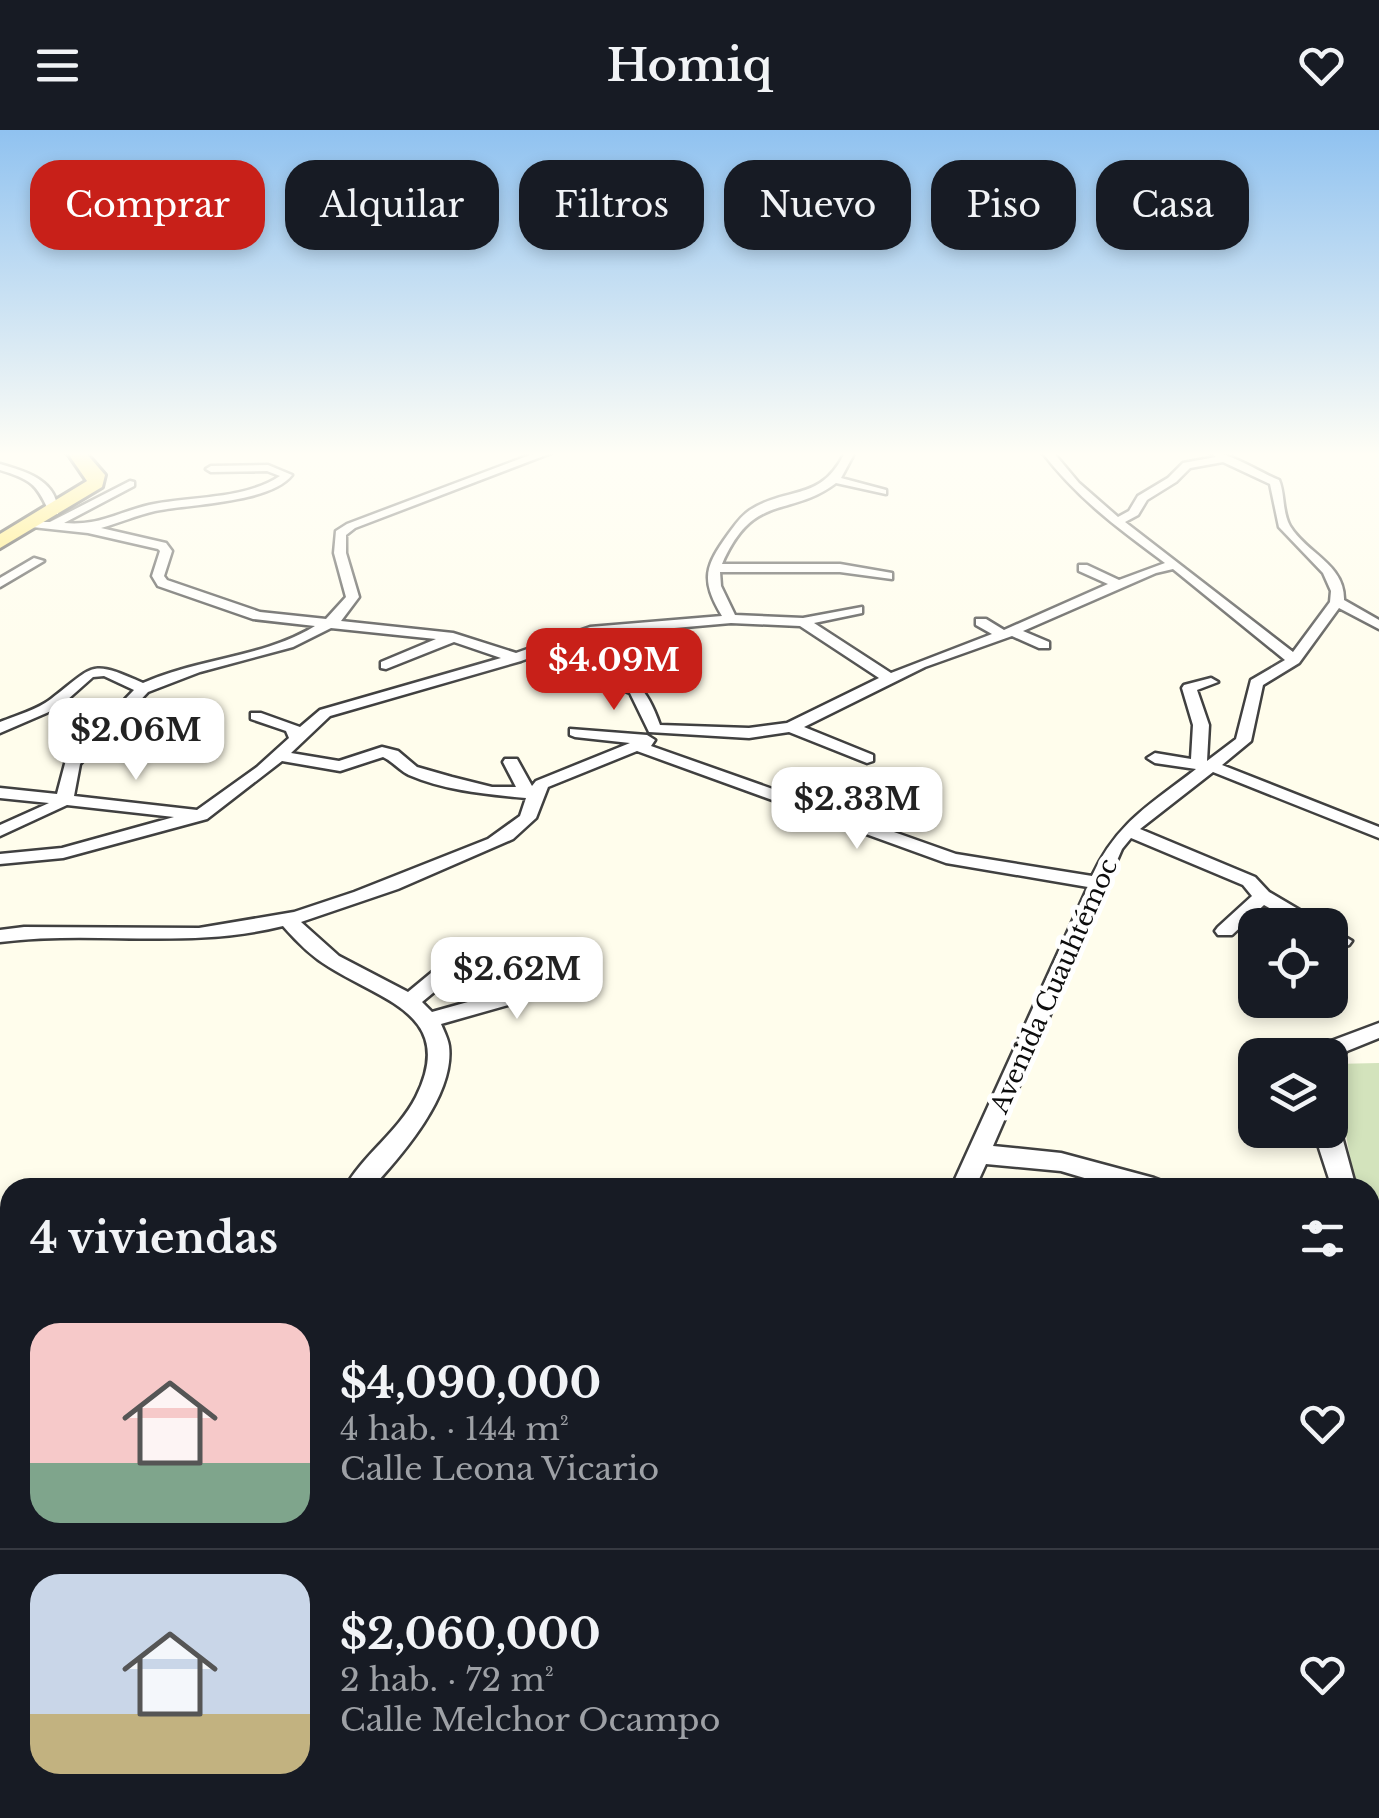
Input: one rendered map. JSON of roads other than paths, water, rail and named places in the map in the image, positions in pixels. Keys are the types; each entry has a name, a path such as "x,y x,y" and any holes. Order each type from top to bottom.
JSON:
{"street":[{"path":"96,531 162,546 166,551 158,576 162,583 258,616 453,637 516,658"},
{"path":"0,831 55,807 65,798 72,763 142,689 202,666 296,641 327,625 348,607 353,597 340,553 340,534 347,531"},
{"path":"731,619 715,593 713,568 739,531"},
{"path":"1126,531 1176,565 1294,660"},
{"path":"1289,531 1335,580 1340,592 1337,602 1379,625"},
{"path":"0,583 38,561"},
{"path":"575,732 646,738 792,728 889,678 1007,633 1118,584 1176,565"},
{"path":"713,568 840,568 888,576"},
{"path":"1082,568 1118,584"},
{"name":"Avenida Cuauhtémoc","path":"968,1178 1114,848 1128,830 1243,741 1256,683 1270,671 1294,660 1337,602"},
{"path":"0,858 62,853 201,816 280,756 325,713 516,658 590,631 731,619 804,622 857,610"},
{"path":"804,622 889,678"},
{"path":"981,622 1044,646"},
{"path":"590,631 568,674 586,682 634,689 642,696 646,738"},
{"path":"386,665 453,637"},
{"path":"0,728 53,704 89,673 106,672 142,689"},
{"path":"1206,766 1201,725 1189,688 1211,682"},
{"path":"256,716 292,728 298,740"},
{"path":"792,728 867,758"},
{"path":"280,756 340,766 382,752 392,754 411,770 447,781 492,792 531,792 646,738 952,860 1098,883"},
{"path":"1155,758 1206,766 1379,833"},
{"path":"0,936 196,934 289,921 353,901 487,845 527,822 536,808 531,792 511,762"},
{"path":"0,793 201,816"},
{"path":"1128,830 1248,882 1262,896 1284,908"},
{"path":"1225,931 1262,896"},
{"path":"289,921 312,949 332,963 409,1002 432,1020 439,1050 435,1078 420,1116 366,1178"},
{"path":"409,1002 467,954"},
{"path":"432,1020 590,975"},
{"path":"1348,1042 1379,1030"},
{"path":"1330,1148 1340,1178"},
{"path":"980,1154 1061,1162 1118,1178"}]}
